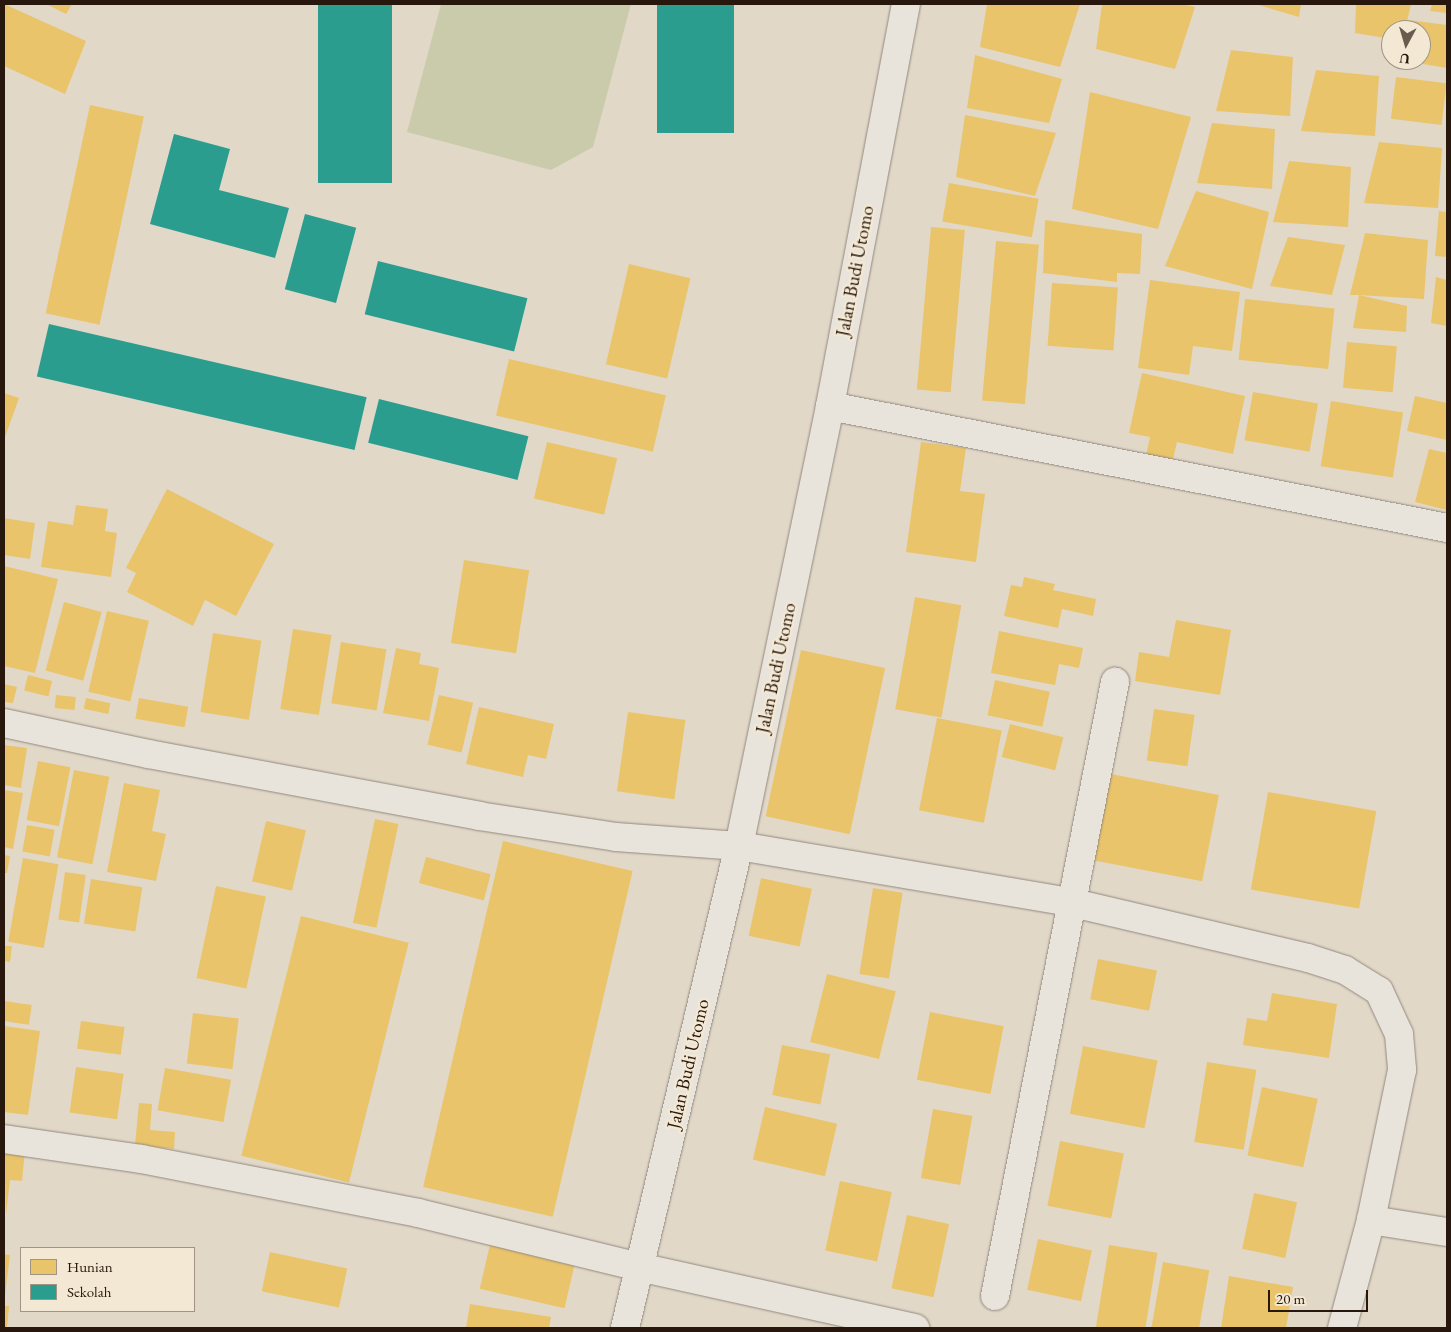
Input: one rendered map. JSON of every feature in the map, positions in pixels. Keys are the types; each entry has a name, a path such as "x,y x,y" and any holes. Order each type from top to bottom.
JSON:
{"street":[{"name":"Jalan Budi Utomo","path":"625,1328 739,846 830,406 906,4"},
{"path":"830,406 1447,528"},
{"path":"995,1296 1069,902 1115,682"},
{"path":"4,723 149,754 480,816 616,837 739,846 1069,902 1308,958 1345,970 1379,991 1399,1034 1402,1070 1371,1220 1342,1328"},
{"path":"4,1140 141,1159 418,1213 640,1267 915,1328"},
{"path":"1371,1220 1447,1232"}],"green space":[{"path":"441,4 631,4 593,147 551,170 407,132"}],"building: Hunian":[{"path":"4,4 86,41 65,94 4,66"},
{"path":"46,4 72,4 66,14"},
{"path":"987,4 1080,4 1060,67 980,47"},
{"path":"1102,4 1181,4 1195,7 1175,69 1096,49"},
{"path":"1255,4 1301,4 1299,17"},
{"path":"1356,4 1411,4 1407,20 1381,20 1381,37 1355,33"},
{"path":"1432,4 1447,4 1447,13 1430,11"},
{"path":"1431,23 1447,25 1447,68 1431,65"},
{"path":"1231,50 1293,57 1290,116 1216,111"},
{"path":"975,55 1062,79 1049,123 967,108"},
{"path":"1316,70 1379,76 1375,136 1301,131"},
{"path":"1396,77 1447,83 1442,125 1391,119"},
{"path":"1090,92 1191,117 1158,229 1072,209"},
{"path":"90,105 144,116 100,325 46,313"},
{"path":"965,115 1056,133 1035,196 956,177"},
{"path":"1212,123 1275,129 1272,189 1197,183"},
{"path":"1379,142 1442,148 1438,208 1364,203"},
{"path":"1289,161 1351,167 1348,227 1273,222"},
{"path":"949,183 1039,199 1032,237 942,221"},
{"path":"1196,191 1269,212 1252,289 1165,266"},
{"path":"1439,211 1447,212 1447,257 1435,256"},
{"path":"1045,220 1142,234 1140,274 1117,273 1117,282 1043,273"},
{"path":"931,227 965,230 951,392 917,389"},
{"path":"1365,233 1428,240 1424,299 1350,295"},
{"path":"1288,237 1345,245 1332,295 1270,286"},
{"path":"996,241 1039,245 1025,404 982,400"},
{"path":"629,264 690,278 667,379 606,364"},
{"path":"1436,277 1447,280 1447,326 1431,323"},
{"path":"1150,280 1240,292 1232,351 1193,346 1189,375 1138,368"},
{"path":"1052,283 1118,288 1113,350 1048,346"},
{"path":"1359,295 1407,306 1406,332 1353,328"},
{"path":"1245,299 1335,308 1328,369 1239,360"},
{"path":"1347,342 1397,346 1393,392 1343,388"},
{"path":"509,359 666,395 653,452 496,416"},
{"path":"1142,373 1245,396 1233,454 1177,442 1172,463 1146,456 1150,437 1129,433"},
{"path":"1253,392 1318,403 1309,452 1244,440"},
{"path":"4,393 19,398 4,440"},
{"path":"1415,396 1447,403 1447,440 1407,431"},
{"path":"1331,401 1403,412 1393,478 1321,466"},
{"path":"547,442 617,458 604,515 534,499"},
{"path":"921,442 966,448 960,491 985,494 976,562 906,552"},
{"path":"1429,449 1447,453 1447,510 1415,502"},
{"path":"167,489 274,544 236,616 205,600 193,626 127,592 136,573 126,568"},
{"path":"76,505 108,509 105,531 117,533 111,577 41,567 48,521 73,525"},
{"path":"4,518 35,523 30,559 4,555"},
{"path":"464,560 529,570 516,653 451,643"},
{"path":"4,566 58,579 35,673 4,666"},
{"path":"1024,577 1055,584 1053,590 1096,599 1093,616 1062,609 1058,628 1004,616 1011,585 1022,587"},
{"path":"915,597 961,605 941,717 895,709"},
{"path":"64,602 102,612 83,681 46,671"},
{"path":"107,611 149,621 130,702 88,692"},
{"path":"1176,620 1231,630 1220,695 1135,681 1139,652 1169,657"},
{"path":"293,629 332,635 319,715 280,709"},
{"path":"999,631 1083,648 1079,668 1059,664 1055,685 991,673"},
{"path":"213,633 261,641 249,720 200,712"},
{"path":"341,642 386,649 377,710 331,703"},
{"path":"396,648 421,653 419,664 439,668 429,721 383,713"},
{"path":"801,650 885,668 850,834 766,816"},
{"path":"28,675 52,681 48,697 24,691"},
{"path":"995,680 1050,692 1042,727 988,715"},
{"path":"4,684 17,687 13,703 4,702"},
{"path":"56,695 76,697 75,710 55,708"},
{"path":"439,695 473,703 462,753 428,745"},
{"path":"86,698 110,703 108,714 84,709"},
{"path":"139,698 188,707 185,727 135,719"},
{"path":"479,707 554,724 546,759 528,755 523,777 466,764"},
{"path":"1154,709 1195,715 1187,766 1147,760"},
{"path":"628,712 685,720 674,799 617,791"},
{"path":"937,718 1002,731 984,823 919,810"},
{"path":"1010,724 1063,737 1055,770 1002,757"},
{"path":"4,745 27,748 21,788 4,785"},
{"path":"38,761 70,767 59,826 27,820"},
{"path":"74,770 109,777 92,864 57,857"},
{"path":"1106,773 1219,795 1202,881 1089,859"},
{"path":"124,783 160,790 152,831 166,834 156,881 107,872"},
{"path":"4,790 23,793 13,849 4,847"},
{"path":"1268,792 1376,811 1359,909 1251,889"},
{"path":"375,819 398,824 376,928 353,923"},
{"path":"266,821 306,830 292,891 252,881"},
{"path":"27,825 55,830 50,856 22,852"},
{"path":"503,841 633,871 553,1217 423,1187"},
{"path":"4,855 10,856 7,873 4,873"},
{"path":"426,857 491,874 484,900 419,883"},
{"path":"23,858 58,864 44,948 8,942"},
{"path":"65,872 86,875 79,922 58,920"},
{"path":"761,878 812,889 800,947 749,936"},
{"path":"91,879 142,887 135,932 84,923"},
{"path":"216,886 266,897 246,989 196,978"},
{"path":"873,888 903,893 889,979 859,974"},
{"path":"301,916 409,943 349,1183 241,1156"},
{"path":"4,946 12,946 10,962 4,961"},
{"path":"1098,959 1157,970 1149,1011 1090,999"},
{"path":"827,974 896,991 879,1059 810,1042"},
{"path":"1272,993 1337,1004 1329,1058 1243,1045 1247,1018 1267,1021"},
{"path":"4,1001 32,1005 29,1025 4,1021"},
{"path":"930,1012 1004,1026 990,1094 917,1080"},
{"path":"193,1013 239,1019 232,1069 187,1064"},
{"path":"81,1021 125,1027 121,1055 77,1049"},
{"path":"4,1026 40,1031 28,1115 4,1112"},
{"path":"782,1045 830,1054 820,1104 772,1095"},
{"path":"1083,1046 1158,1061 1144,1128 1070,1114"},
{"path":"1207,1062 1256,1070 1244,1150 1194,1142"},
{"path":"76,1067 124,1074 117,1119 70,1113"},
{"path":"165,1068 231,1080 224,1122 158,1110"},
{"path":"1262,1087 1318,1099 1303,1167 1247,1155"},
{"path":"139,1103 152,1104 150,1130 175,1132 174,1149 135,1145"},
{"path":"765,1107 837,1124 825,1176 753,1160"},
{"path":"933,1109 972,1116 960,1185 921,1178"},
{"path":"1060,1141 1124,1153 1111,1218 1047,1206"},
{"path":"4,1147 25,1150 22,1181 10,1180 6,1215"},
{"path":"840,1181 892,1192 877,1261 825,1250"},
{"path":"1254,1193 1297,1202 1285,1258 1242,1249"},
{"path":"907,1215 949,1224 933,1297 891,1288"},
{"path":"1038,1239 1092,1250 1081,1301 1027,1290"},
{"path":"491,1240 576,1260 565,1308 480,1289"},
{"path":"1109,1245 1157,1253 1145,1328 1096,1328"},
{"path":"270,1252 347,1268 339,1308 262,1291"},
{"path":"4,1254 10,1255 5,1296 4,1296"},
{"path":"1163,1262 1209,1270 1199,1328 1151,1328"},
{"path":"1229,1276 1293,1287 1286,1328 1221,1328"},
{"path":"470,1304 551,1317 549,1328 466,1328"},
{"path":"4,1306 9,1306 7,1328 4,1328"}],"building: Sekolah":[{"path":"318,4 392,4 392,183 318,183"},
{"path":"657,4 734,4 734,133 657,133"},
{"path":"174,134 230,149 219,190 289,208 275,258 150,224"},
{"path":"305,214 356,228 336,303 285,289"},
{"path":"378,261 527,298 514,352 365,314"},
{"path":"49,324 367,397 354,450 37,377"},
{"path":"379,399 528,436 518,480 368,443"}]}
